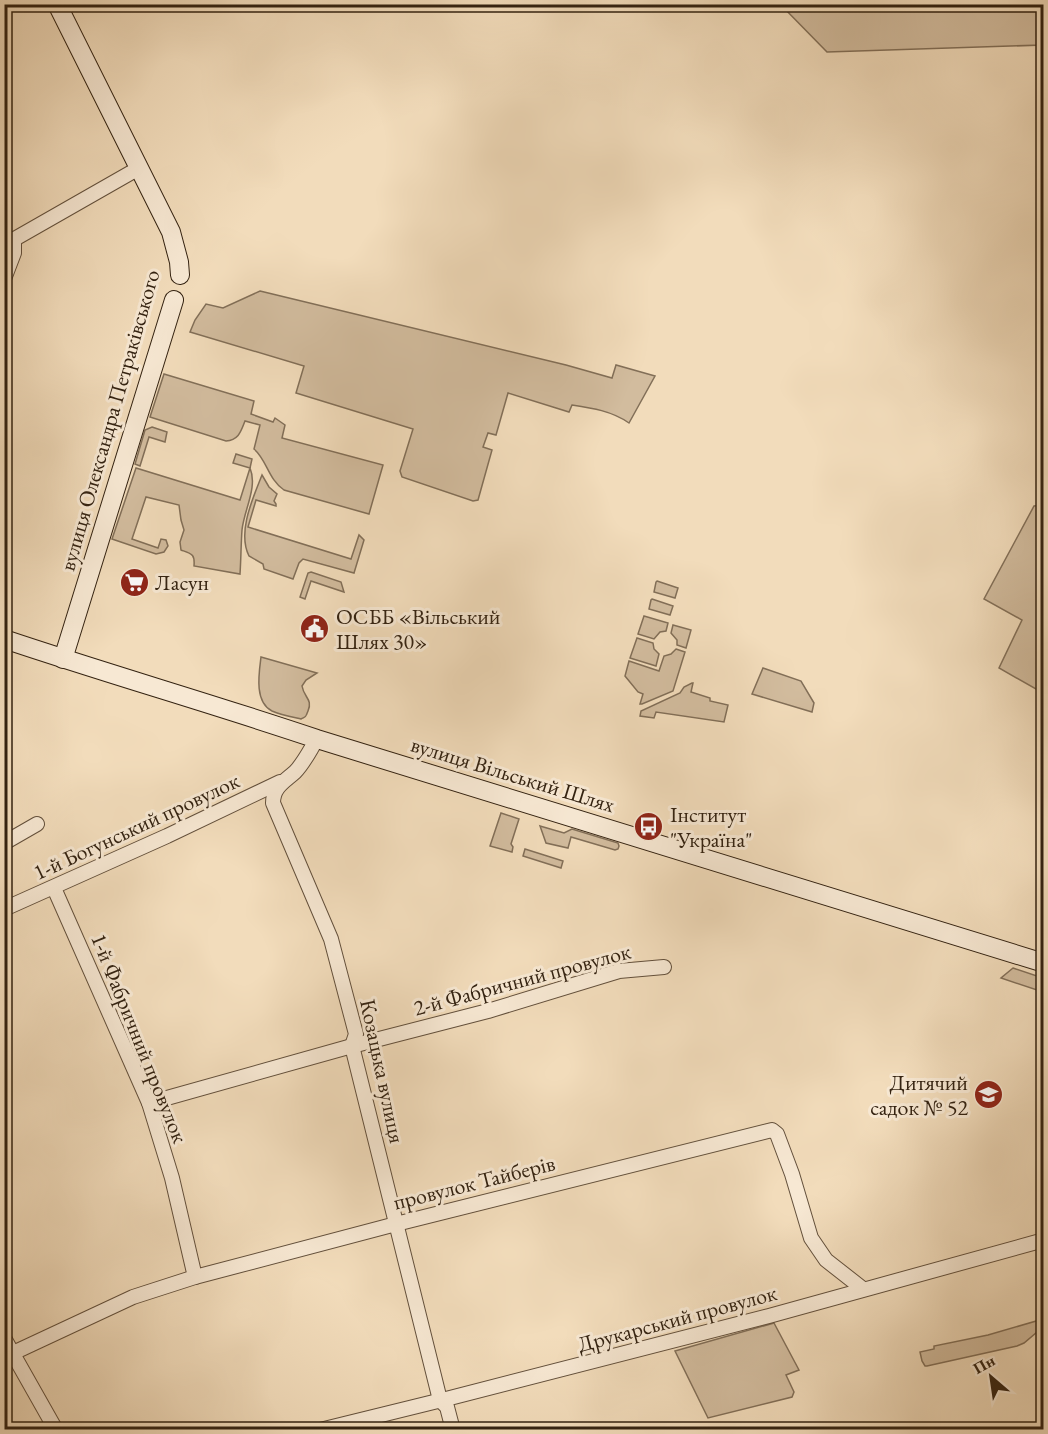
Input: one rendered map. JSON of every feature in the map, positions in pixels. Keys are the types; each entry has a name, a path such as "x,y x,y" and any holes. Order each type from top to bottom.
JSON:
{"street":[{"name":"вулиця Олександра Петраківського","path":"57,4 171,231 180,275 63,658"},
{"path":"4,279 14,253 9,242 139,168"},
{"name":"вулиця Вільський Шлях","path":"4,639 316,739 1044,963"},
{"name":"Козацька вулиця","path":"316,739 295,772 276,789 273,802 331,939 356,1034 352,1046 396,1224 440,1400 447,1407 453,1430"},
{"name":"1-й Богунський провулок","path":"4,909 178,831 284,780"},
{"path":"4,843 37,824"},
{"name":"1-й Фабричний провулок","path":"54,888 149,1103 172,1178 195,1276"},
{"name":"2-й Фабричний провулок","path":"149,1103 352,1046 488,1011 619,971 664,967"},
{"name":"провулок Тайберів","path":"13,1353 127,1299 195,1276 772,1130 777,1134 792,1174 811,1238 826,1260 863,1289"},
{"name":"Друкарський провулок","path":"320,1430 725,1328 1044,1240"},
{"path":"4,1338 56,1430"}],"shaded area":[{"path":"781,5 1043,5 1043,45 827,52"},
{"path":"260,291 612,378 616,365 655,376 629,423 602,411 572,405 569,412 508,393 496,435 488,433 483,447 492,450 478,500 473,501 402,477 400,471 413,429 296,393 304,366 190,332 206,304 223,308"},
{"path":"164,374 254,401 251,414 273,422 275,418 285,425 282,438 383,465 369,514 284,490 279,486 254,449 260,425 245,421 237,437 226,441 150,417"},
{"path":"152,427 167,432 165,442 149,437 140,466 135,464 145,430"},
{"path":"236,454 252,459 250,468 233,463"},
{"path":"136,468 240,500 250,468 252,491 243,522 240,574 194,566 192,555 181,550 180,542 184,530 179,505 146,497 132,539 158,548 161,539 166,540 168,546 164,552 156,554 112,539"},
{"path":"262,475 269,487 277,494 274,501 276,506 256,500 248,527 351,559 359,535 364,540 354,573 303,559 293,579 264,569 263,564 249,556 245,526"},
{"path":"1044,505 1043,693 999,668 1022,620 984,599 1034,506"},
{"path":"308,573 341,582 344,592 311,581 305,599 300,597"},
{"path":"657,581 678,588 675,598 654,592"},
{"path":"652,599 673,606 670,615 649,609"},
{"path":"644,616 668,623 666,631 660,632 654,639 638,634"},
{"path":"673,625 691,630 686,648 677,645 677,640 671,633"},
{"path":"637,638 653,643 654,649 659,654 656,666 630,658"},
{"path":"676,649 685,652 673,691 640,704 643,694 638,692 625,676 629,661 659,671 664,656"},
{"path":"261,657 317,673 306,680 302,686 309,701 305,717 301,719 283,715 266,707 259,687"},
{"path":"763,668 801,681 814,703 812,712 752,694"},
{"path":"693,683 691,692 710,698 710,701 728,705 724,722 656,712 654,718 640,716 641,711 680,693 684,687"},
{"path":"501,813 519,819 511,844 512,852 490,846"},
{"path":"540,826 564,833 572,829 618,843 619,846 615,850 571,837 568,848 546,843"},
{"path":"525,849 563,861 561,868 523,856"},
{"path":"1013,968 1043,978 1043,992 1001,978"},
{"path":"1043,1319 1043,1327 1017,1346 927,1366 922,1361 920,1352 934,1349 934,1346 988,1335"},
{"path":"774,1323 799,1370 786,1375 794,1392 792,1397 708,1418 675,1351"}],"place":[{"name":"Ласун","path":"134,582"},
{"name":"ОСББ «Вільський Шлях 30»","path":"315,629"},
{"name":"Інститут \"Україна\"","path":"649,827"},
{"name":"Дитячий садок № 52","path":"989,1095"}]}
